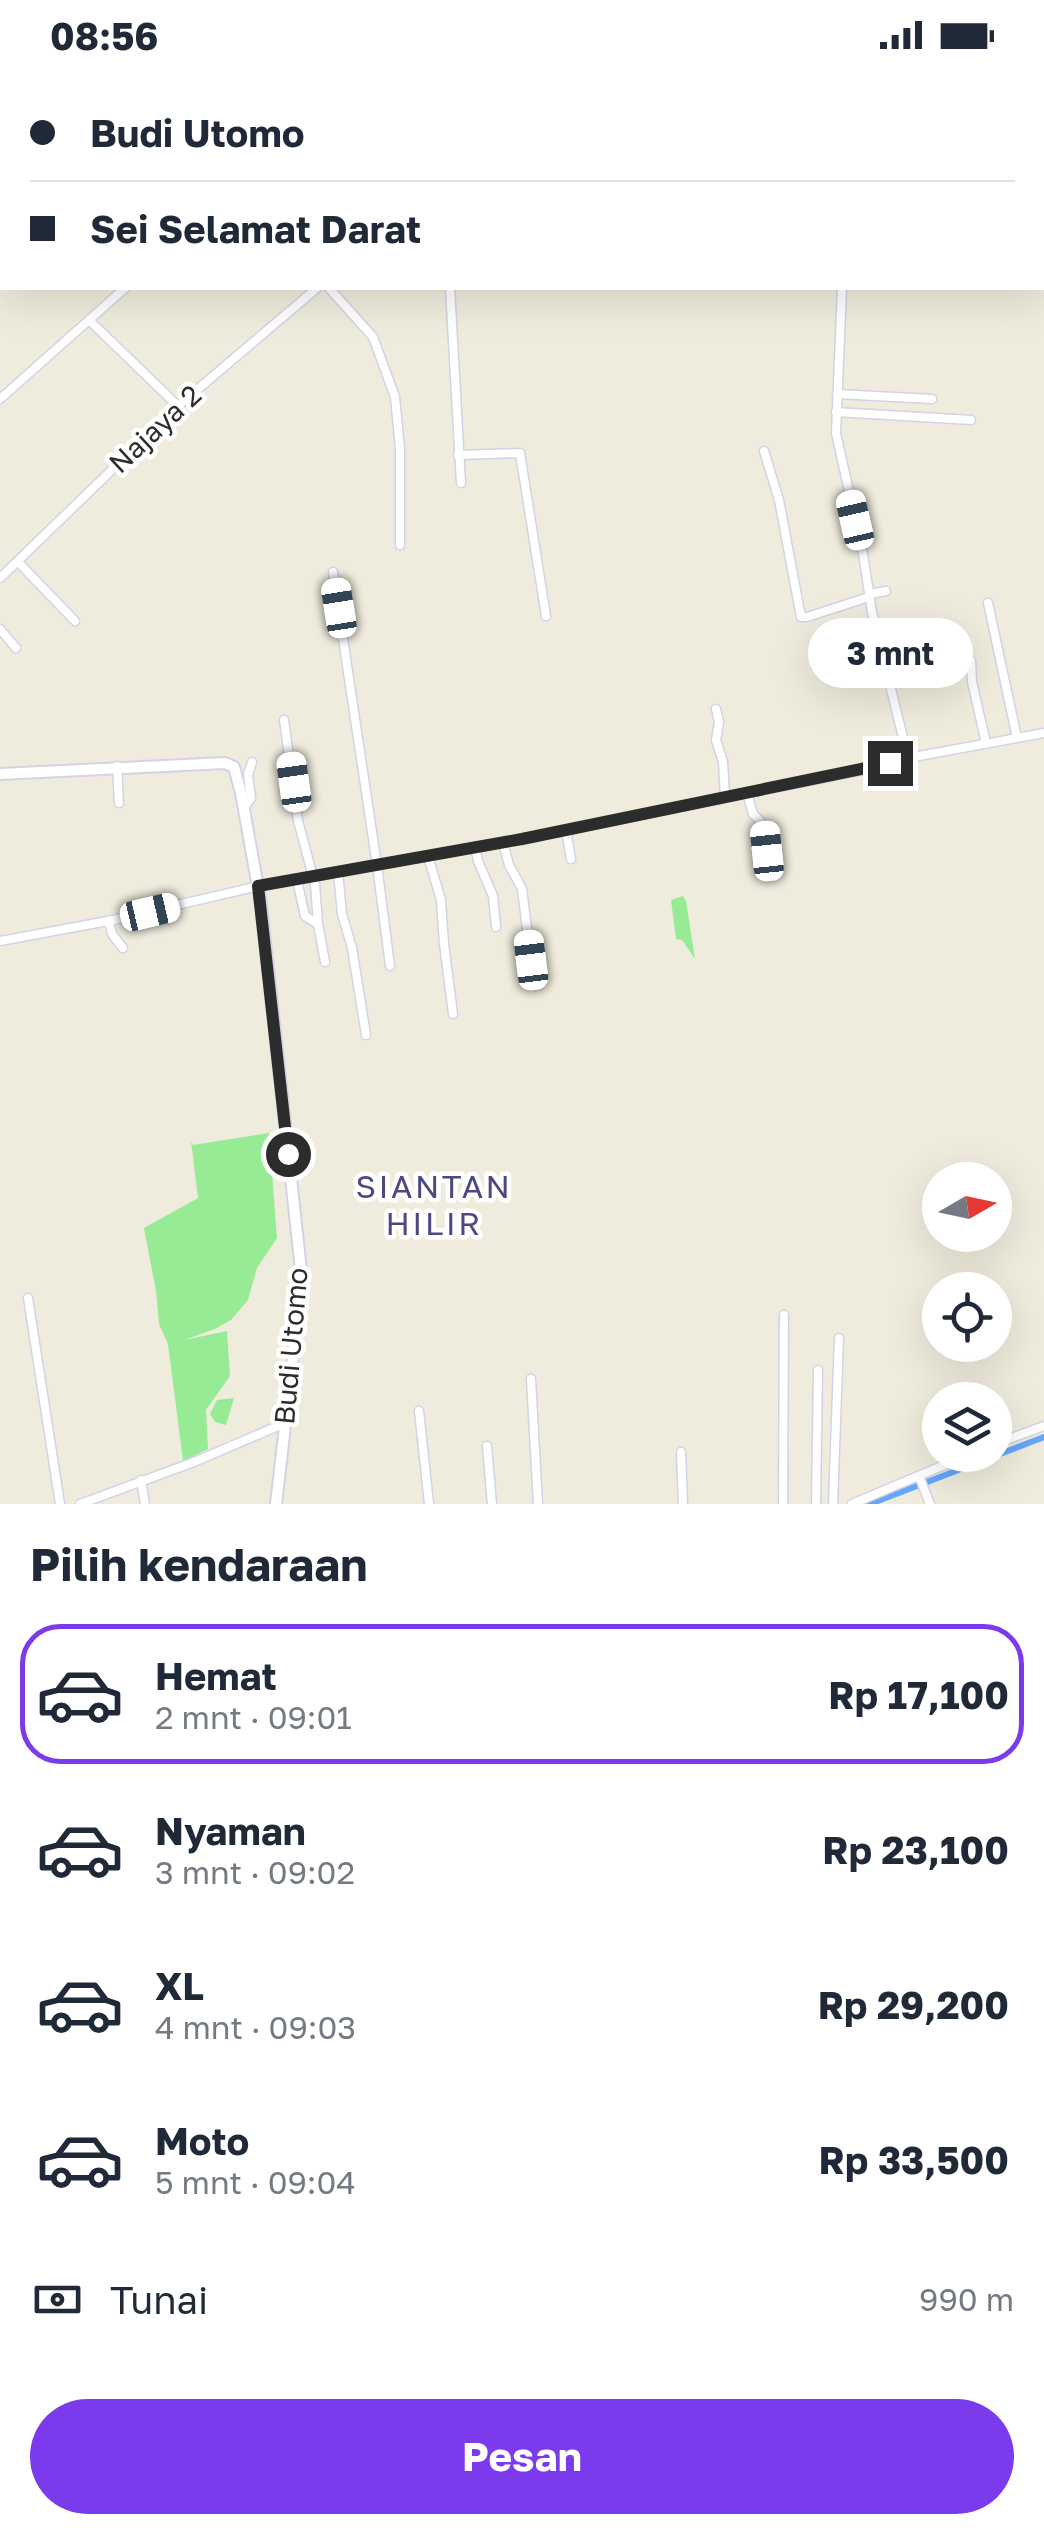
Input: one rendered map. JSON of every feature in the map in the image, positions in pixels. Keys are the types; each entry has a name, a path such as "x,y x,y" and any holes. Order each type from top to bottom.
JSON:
{"street":[{"path":"0,399 123,290"},
{"name":"Najaya 2","path":"0,578 178,406 315,290"},
{"path":"331,290 373,337 395,397 400,449 400,545"},
{"path":"450,290 460,483"},
{"path":"842,290 837,438 908,758"},
{"path":"89,320 178,406"},
{"path":"837,394 932,399"},
{"path":"836,412 971,420"},
{"path":"764,452 779,500 802,617 886,591"},
{"path":"458,455 520,453 546,616"},
{"path":"18,562 75,622"},
{"path":"334,572 390,966"},
{"path":"988,603 1017,738"},
{"path":"0,629 16,648"},
{"path":"970,662 986,743"},
{"path":"716,709 716,740 725,797"},
{"path":"284,720 325,962"},
{"path":"0,941 110,927 339,880 377,868 567,837 725,797 748,798 908,758 1044,733"},
{"path":"244,808 251,798 248,775 252,762"},
{"name":"Budi Utomo","path":"0,774 117,766 225,763 234,767 260,894 300,1270 300,1305 276,1504"},
{"path":"117,766 119,803"},
{"path":"748,798 756,820 764,825 767,851"},
{"path":"567,837 571,859"},
{"path":"504,849 522,890 531,960"},
{"path":"476,854 493,896 496,927"},
{"path":"429,859 441,900 453,1014"},
{"path":"339,880 366,1035"},
{"path":"298,888 306,916 318,924"},
{"path":"110,927 124,948"},
{"path":"28,1298 60,1504"},
{"path":"783,1504 784,1315"},
{"path":"833,1504 839,1338"},
{"path":"816,1504 818,1370"},
{"path":"530,1379 538,1504"},
{"path":"419,1411 429,1504"},
{"path":"80,1504 285,1423"},
{"path":"1012,1438 1044,1426"},
{"path":"487,1446 492,1504"},
{"path":"681,1452 683,1504"},
{"path":"852,1504 922,1482 939,1472"},
{"path":"141,1480 144,1504"},
{"path":"922,1482 930,1504"}],"green space":[{"path":"683,896 695,959 682,940 676,939 671,900"},
{"path":"269,1133 277,1238 257,1268 248,1300 231,1320 184,1340 227,1331 230,1376 206,1410 208,1449 183,1461 168,1344 159,1324 144,1228 198,1198 191,1141 193,1145"},
{"path":"234,1398 226,1425 215,1422 210,1414 217,1400"}],"waterway":[{"path":"870,1504 1044,1437"}],"district":[{"name":"SIANTAN HILIR","path":"434,1206"}],"route":[{"path":"288,1154 258,886 522,839 890,763"}]}
